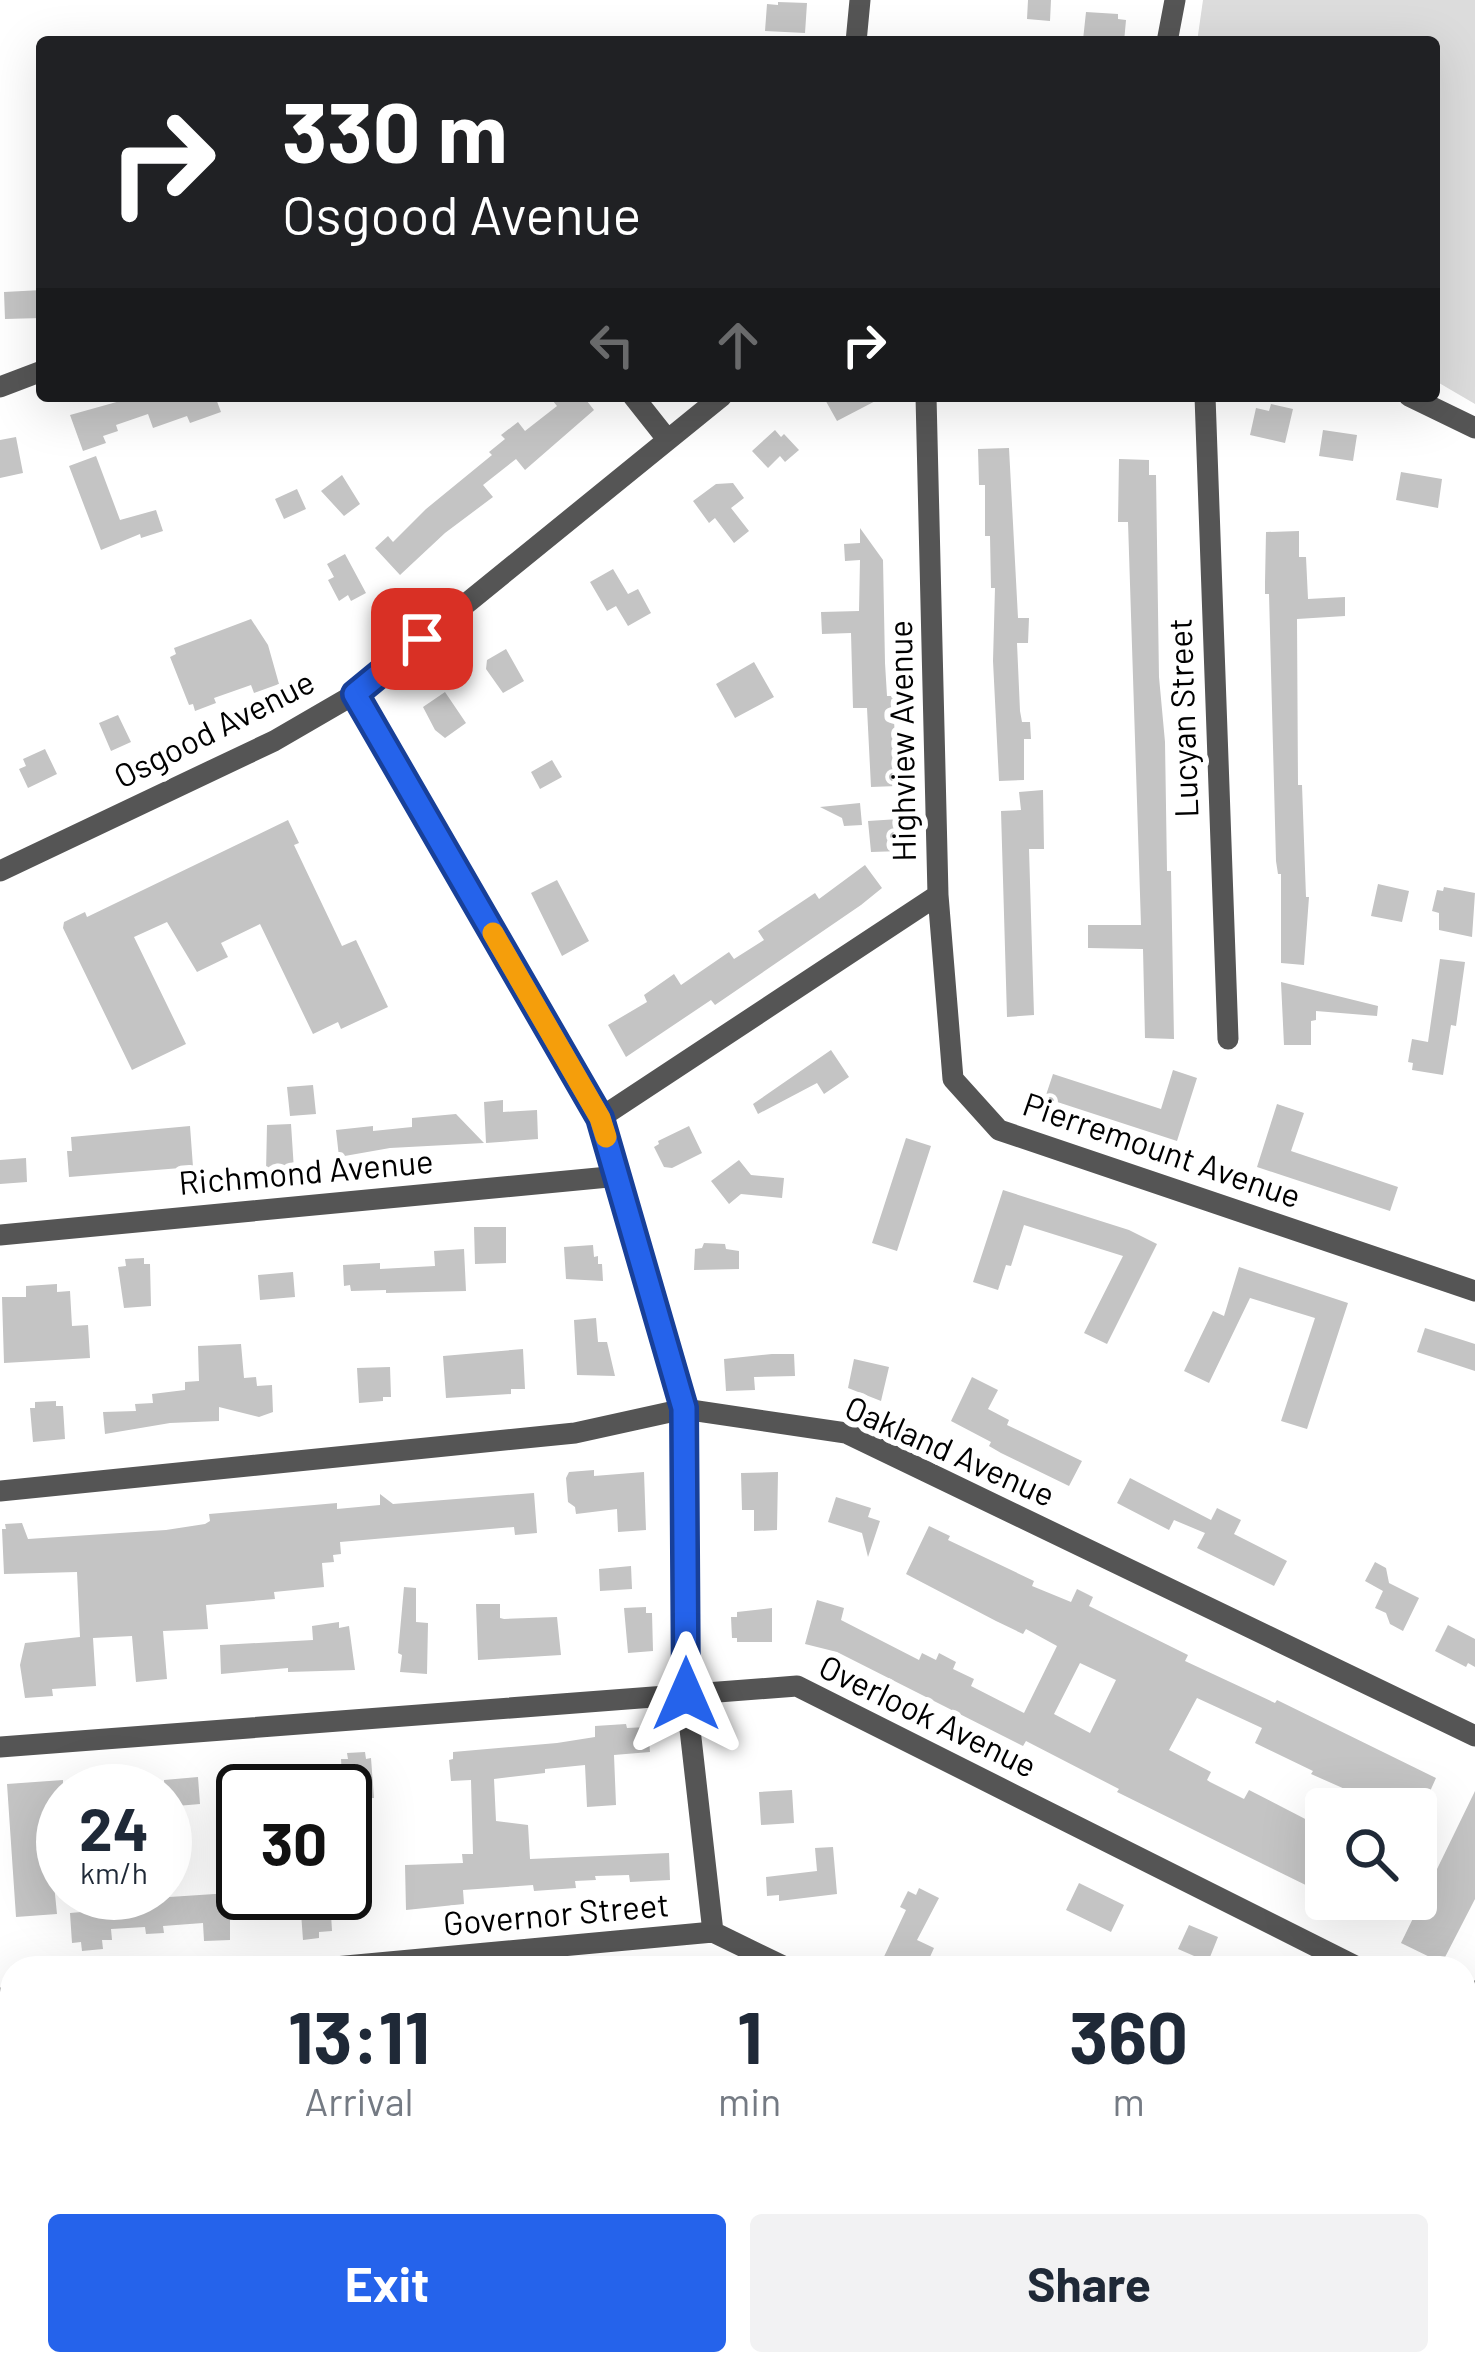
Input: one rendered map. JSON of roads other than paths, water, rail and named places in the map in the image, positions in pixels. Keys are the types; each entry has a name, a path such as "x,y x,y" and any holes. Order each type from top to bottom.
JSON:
{"street":[{"path":"857,36 860,0"},
{"path":"1168,36 1174,0"},
{"path":"0,387 36,373"},
{"path":"638,402 668,439"},
{"name":"Osgood Avenue","path":"0,871 274,740 355,694 714,402"},
{"name":"Highview Avenue","path":"600,1118 938,895 926,402"},
{"name":"Lucyan Street","path":"1205,402 1228,1039"},
{"path":"1421,402 1475,428"},
{"path":"355,694 600,1118 619,1176 684,1408 686,1694 713,1932"},
{"name":"Pierremount Avenue","path":"938,895 953,1079 999,1130 1475,1291"},
{"name":"Richmond Avenue","path":"0,1234 619,1176"},
{"name":"Oakland Avenue","path":"0,1491 574,1433 684,1408 846,1433 1475,1736"},
{"name":"Overlook Avenue","path":"0,1747 797,1686 1335,1956"},
{"name":"Governor Street","path":"454,1956 713,1932 762,1956"}]}
